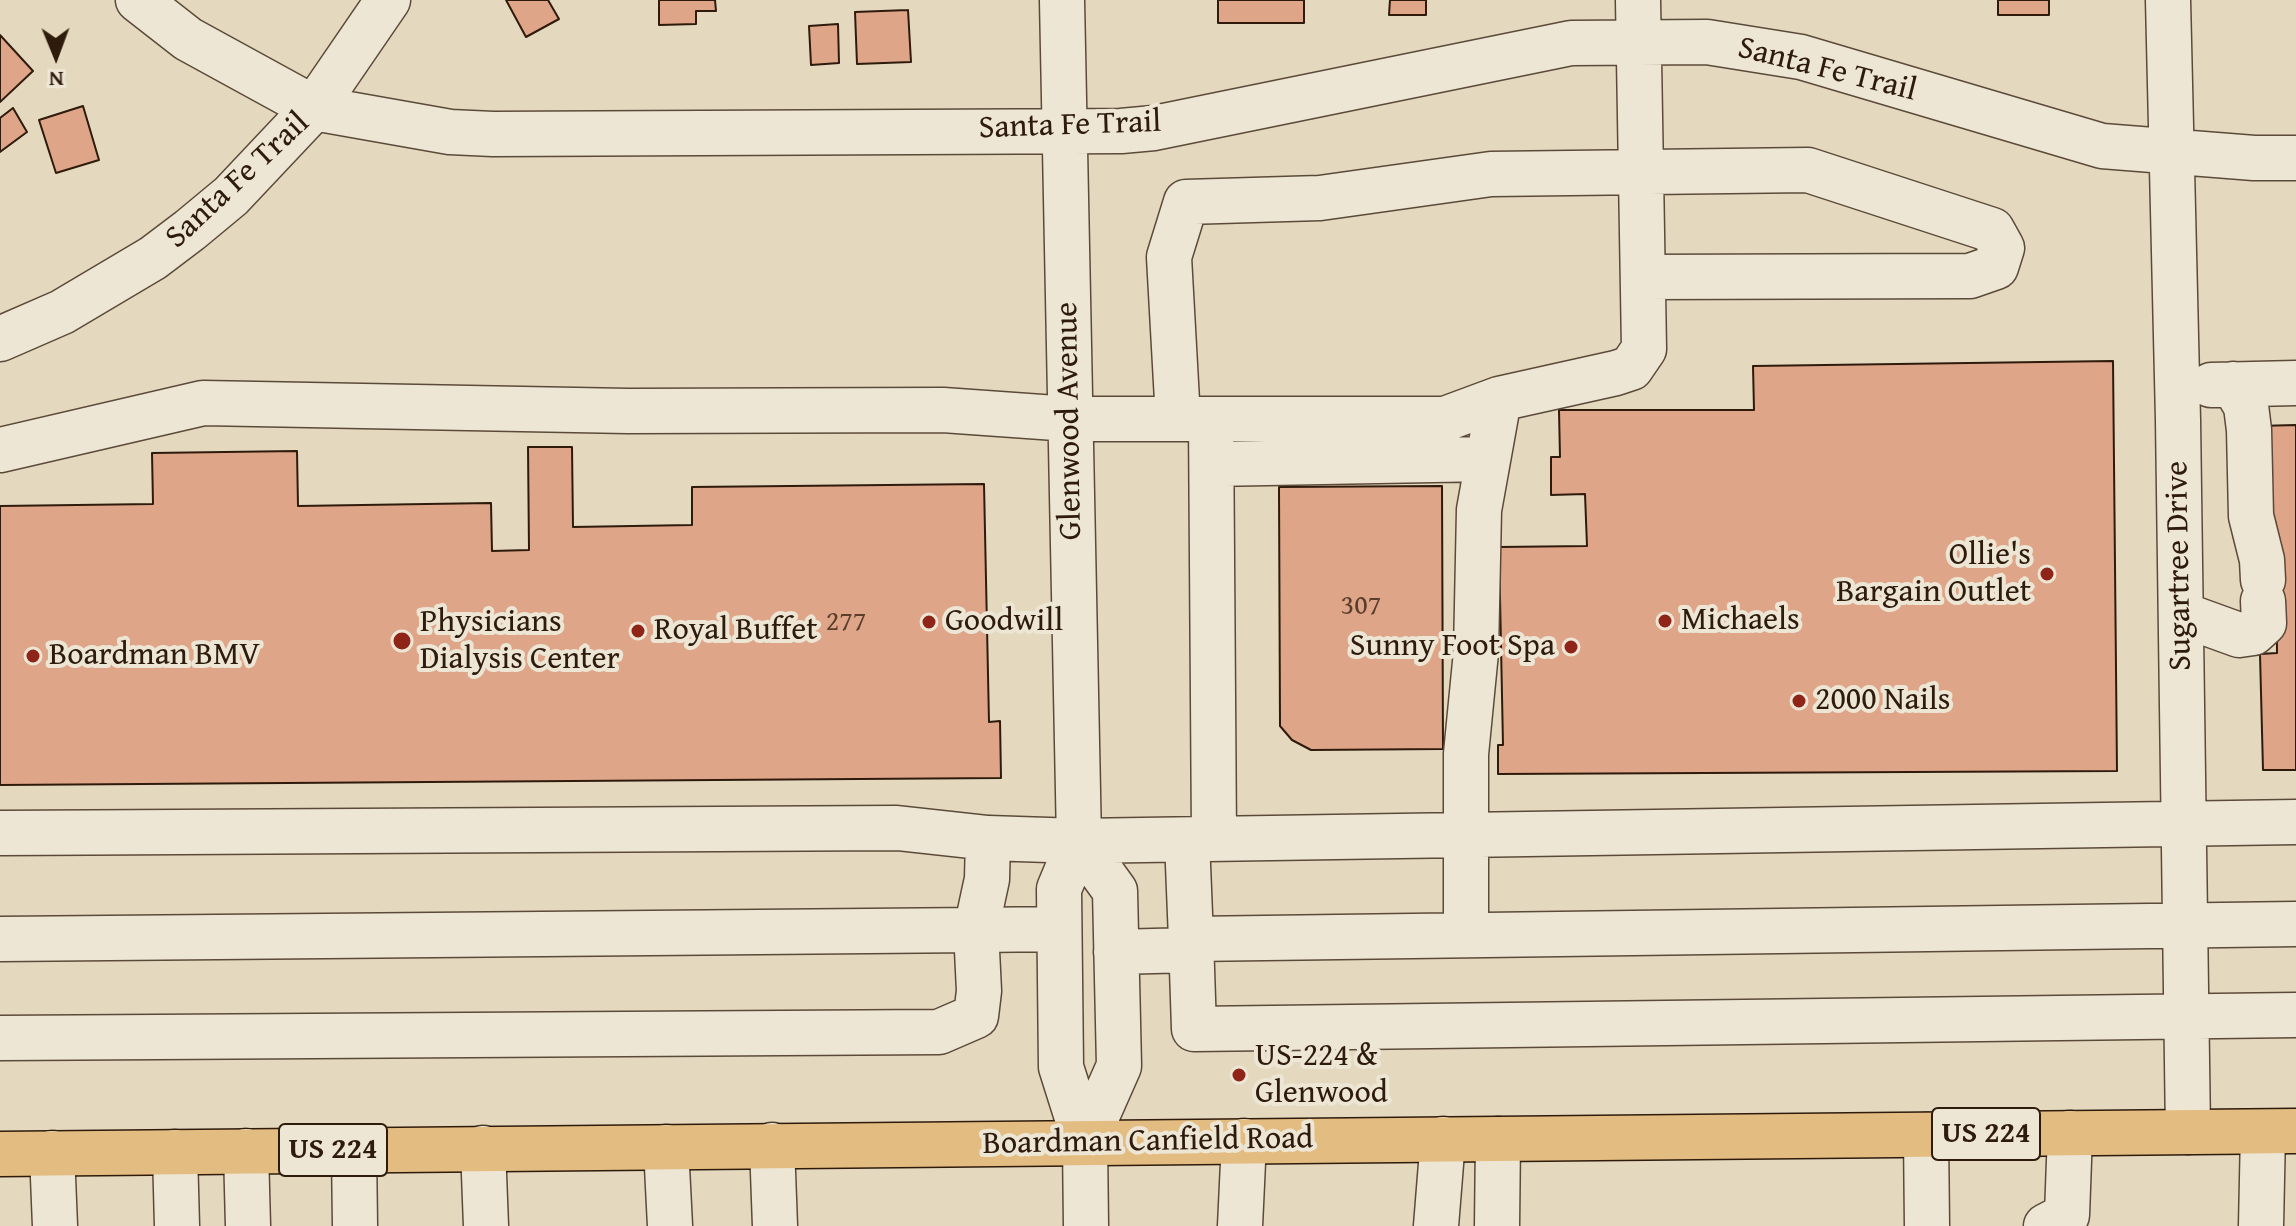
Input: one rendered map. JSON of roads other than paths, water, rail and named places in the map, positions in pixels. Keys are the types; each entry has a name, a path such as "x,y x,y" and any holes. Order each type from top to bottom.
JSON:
{"main road":[{"name":"Boardman Canfield Road","path":"0,1154 2279,1132"}],"street":[{"path":"138,0 188,39 314,108 388,0"},
{"name":"Glenwood Avenue","path":"1062,0 1079,841 1059,889 1061,1067 1085,1143 1086,1226"},
{"name":"Sugartree Drive","path":"2168,0 2188,1132"},
{"path":"0,450 203,403 597,411 943,410 1070,419 1445,419 1499,399 1631,368 1644,349 1639,21"},
{"name":"Santa Fe Trail","path":"0,339 62,312 153,258 231,196 314,108 450,132 493,134 1154,128 1571,43 1639,21 1707,42 1801,57 2102,146 2296,158"},
{"path":"1643,277 1970,276 1996,267 2002,248 1992,230 1808,170 1491,174 1320,198 1186,202 1169,257 1194,419 1212,464 1200,840 1191,944 1194,1029 2296,1015"},
{"path":"2176,385 2296,383"},
{"path":"2181,614 2239,635 2253,633 2264,623 2262,560 2251,516 2246,406 2233,384"},
{"path":"1466,935 1465,834 1479,510 1499,399"},
{"path":"1212,464 1488,459"},
{"path":"0,833 897,828 988,838 1079,841 2296,822"},
{"path":"0,1038 939,1032 976,1016 979,991 976,930 987,879 988,838"},
{"name":"Glenwood Avenue","path":"1079,841 1115,891 1119,1066 1085,1143"},
{"path":"1116,952 1191,944 1466,935 2296,924"},
{"path":"0,939 1059,929"},
{"path":"2261,1226 2279,1132"},
{"path":"2046,1226 2067,1215 2070,1133"},
{"path":"1926,1135 1927,1226"},
{"path":"1436,1226 1443,1139"},
{"path":"1497,1226 1498,1139"},
{"path":"1240,1226 1244,1141"},
{"path":"772,1145 775,1226"},
{"path":"666,1147 670,1226"},
{"path":"483,1148 486,1226"},
{"path":"354,1150 355,1226"},
{"path":"246,1151 248,1226"},
{"path":"175,1152 177,1226"},
{"path":"52,1153 55,1226"}],"place":[{"name":"Ollie's Bargain Outlet","path":"2047,574"},
{"name":"Michaels","path":"1665,621"},
{"name":"Goodwill","path":"929,622"},
{"name":"Royal Buffet","path":"638,631"},
{"name":"Physicians Dialysis Center","path":"402,641"},
{"name":"Sunny Foot Spa","path":"1571,647"},
{"name":"Boardman BMV","path":"33,656"},
{"name":"2000 Nails","path":"1799,701"},
{"name":"US-224 & Glenwood","path":"1239,1075"}]}
